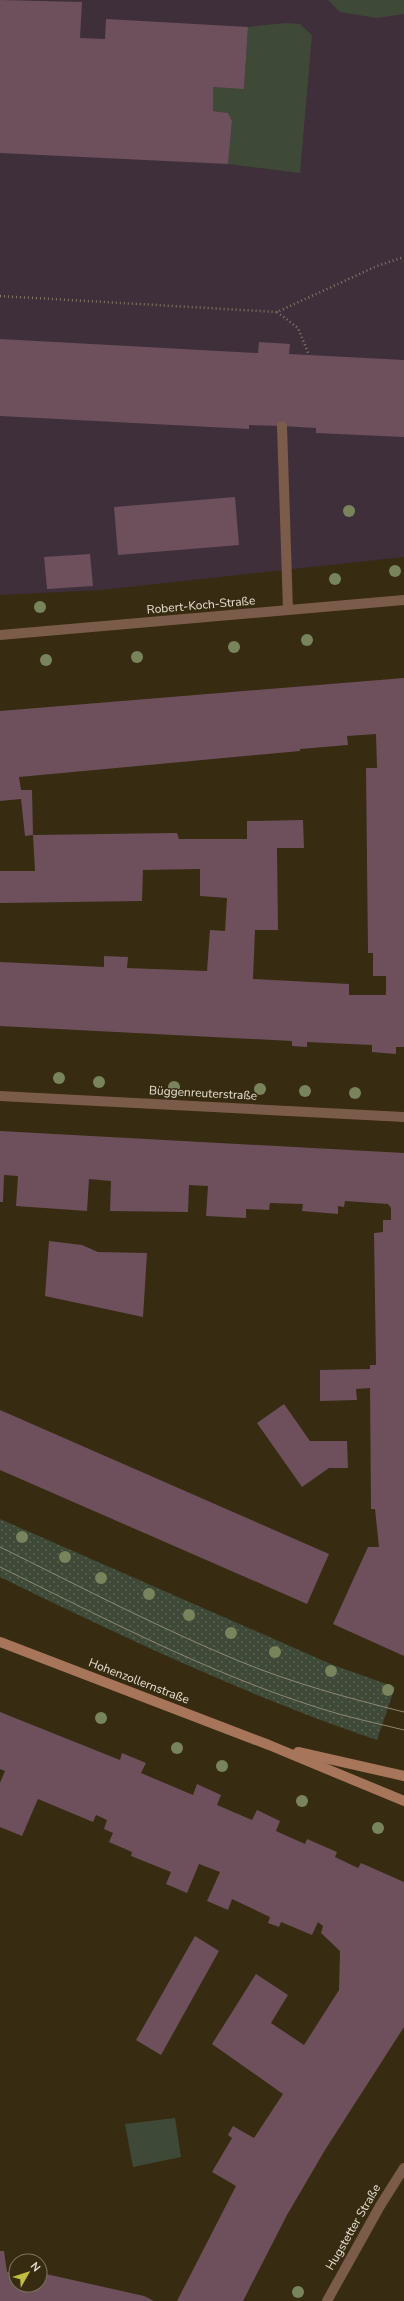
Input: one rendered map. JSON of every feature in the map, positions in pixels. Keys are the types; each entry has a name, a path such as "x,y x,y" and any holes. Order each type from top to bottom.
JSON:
{"main road":[{"name":"Hohenzollernstraße","path":"0,1642 269,1745 404,1801"},
{"name":"Hohenzollernstraße","path":"269,1745 404,1776"}],"street":[{"path":"282,426 288,610"},
{"name":"Robert-Koch-Straße","path":"0,635 404,600"},
{"name":"Büggenreuterstraße","path":"0,1096 404,1117"},
{"name":"Hugstetter Straße","path":"327,2301 380,2206 404,2168"}],"path":[{"path":"0,296 276,312 377,266 404,257"},
{"path":"276,312 298,328 309,355"}],"shaded area":[{"path":"0,0 404,0 404,557 101,590 0,595"}],"green space":[{"path":"328,0 404,0 404,14 377,18 340,12"},
{"path":"286,23 300,24 312,35 300,173 228,164 232,121 228,113 213,111 213,87 244,88 248,27"},
{"path":"0,1519 333,1665 395,1687 377,1740 329,1723 233,1685 93,1622 0,1577"},
{"path":"175,2118 181,2157 133,2167 125,2124"}],"building":[{"path":"0,0 82,2 80,38 105,39 106,19 248,27 244,89 213,87 213,111 228,113 232,121 228,164 0,153"},
{"path":"0,339 258,353 259,342 290,344 289,354 404,360 404,437 316,433 316,428 282,426 249,425 249,429 0,416"},
{"path":"235,497 239,545 118,555 114,507"},
{"path":"90,554 93,586 47,589 44,557"},
{"path":"404,678 404,1047 396,1047 396,1054 372,1052 372,1045 307,1042 307,1047 292,1046 292,1041 0,1026 0,962 104,967 104,956 128,957 127,968 207,971 210,930 225,931 227,898 200,896 200,869 143,870 142,901 0,903 0,871 35,871 33,835 25,836 21,799 0,801 0,711","holes":["376,734 377,768 366,768 368,953 373,953 373,976 386,976 386,995 349,995 349,984 253,979 255,930 278,930 277,848 304,848 303,820 247,821 247,839 179,839 177,833 33,835 32,790 21,790 19,777 300,751 300,749 348,745 347,736"]},
{"path":"0,1131 404,1153 404,1656 333,1624 368,1547 379,1547 375,1509 371,1509 370,1388 356,1389 357,1400 320,1401 320,1370 370,1369 370,1365 376,1365 374,1233 383,1232 383,1220 391,1220 391,1208 388,1204 345,1201 344,1207 338,1206 338,1214 302,1211 303,1204 270,1203 269,1210 246,1209 246,1218 206,1216 208,1186 189,1185 188,1212 110,1211 111,1181 89,1179 87,1211 16,1206 18,1176 4,1175 3,1202 0,1202"},
{"path":"49,1241 82,1245 98,1252 147,1253 143,1317 45,1296"},
{"path":"284,1404 310,1441 347,1441 348,1468 329,1468 302,1487 257,1423"},
{"path":"0,1410 329,1554 307,1604 0,1470"},
{"path":"0,1712 120,1760 122,1753 146,1763 141,1773 193,1795 197,1784 221,1795 217,1805 252,1820 257,1810 280,1821 276,1831 305,1844 307,1839 337,1852 335,1857 358,1868 361,1863 404,1882 404,2027 325,2150 287,2215 243,2301 177,2301 236,2186 212,2172 232,2138 228,2135 233,2126 254,2138 283,2094 212,2044 256,1974 288,1995 271,2023 304,2045 339,1990 340,1951 321,1933 323,1926 318,1922 312,1935 281,1922 279,1927 268,1923 270,1917 232,1899 228,1910 207,1901 220,1872 199,1864 187,1893 166,1884 171,1872 131,1856 132,1852 109,1842 113,1833 104,1829 107,1820 96,1815 93,1822 38,1799 22,1836 0,1827 0,1783 5,1771 0,1769"},
{"path":"195,1936 219,1951 161,2055 136,2040"},
{"path":"0,2251 4,2251 8,2272 8,2293 48,2293 48,2274 144,2296 154,2301 0,2301"}],"tram line":[{"path":"0,1547 148,1620 239,1661 320,1690 404,1712"},
{"path":"0,1567 157,1644 237,1678 278,1694 329,1711 404,1730"}]}
